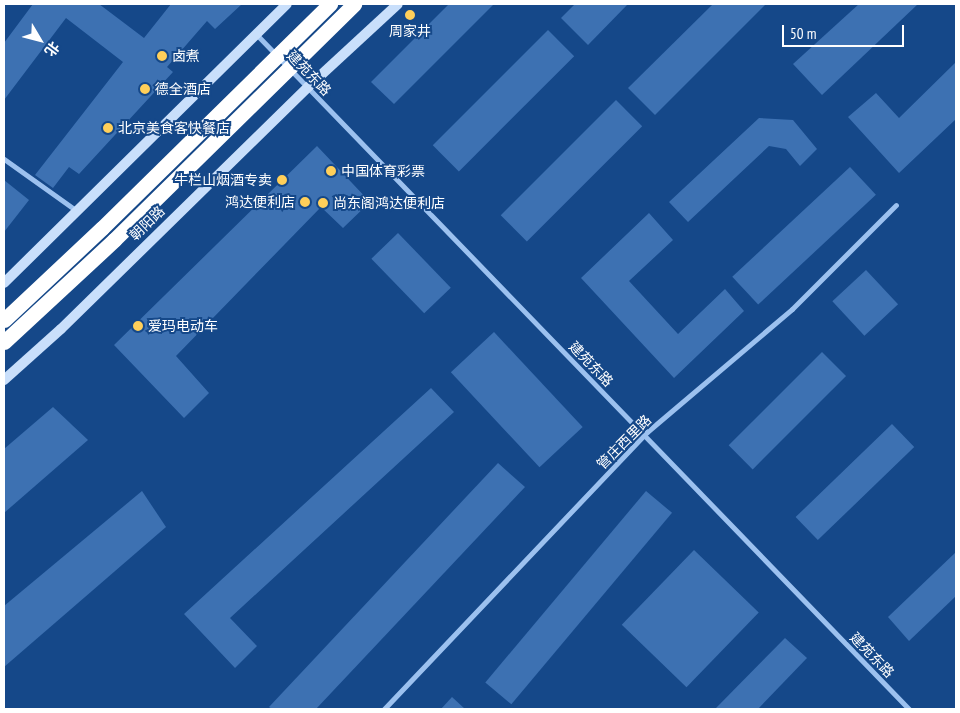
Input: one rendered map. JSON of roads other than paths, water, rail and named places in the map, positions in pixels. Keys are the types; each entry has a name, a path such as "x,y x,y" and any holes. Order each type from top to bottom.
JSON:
{"highway":[{"name":"朝阳路","path":"4,320 102,228 330,4"},
{"name":"朝阳路","path":"4,342 114,240 354,4"}],"street":[{"path":"4,283 286,4"},
{"name":"朝阳路","path":"4,380 61,329 308,88 398,4"},
{"name":"建苑东路","path":"256,34 909,709"},
{"path":"4,159 77,211"},
{"name":"管庄西里路","path":"384,709 644,436 792,309 896,206"}],"place":[{"name":"周家井","path":"410,15"},
{"name":"卤煮","path":"162,56"},
{"name":"德全酒店","path":"145,89"},
{"name":"北京美食客快餐店","path":"108,128"},
{"name":"中国体育彩票","path":"331,171"},
{"name":"牛栏山烟酒专卖","path":"282,180"},
{"name":"鸿达便利店","path":"305,202"},
{"name":"尚东阁鸿达便利店","path":"323,203"},
{"name":"爱玛电动车","path":"138,326"}]}
